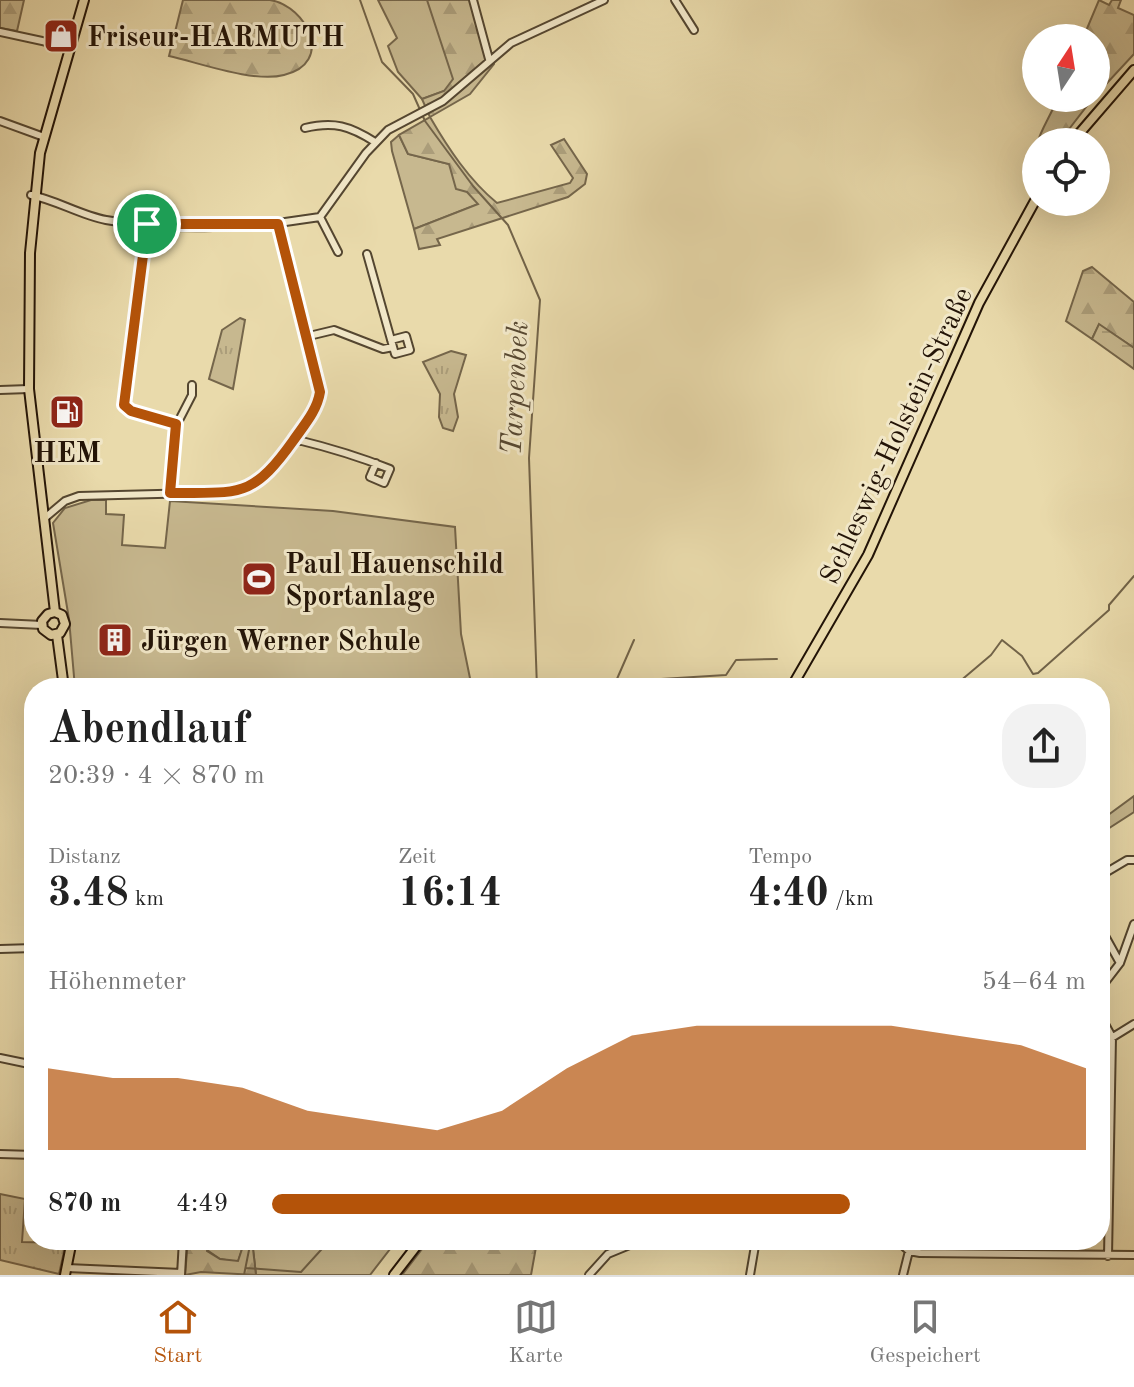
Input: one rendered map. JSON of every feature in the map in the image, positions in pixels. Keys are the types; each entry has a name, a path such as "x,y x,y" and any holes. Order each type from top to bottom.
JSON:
{"main road":[{"path":"63,678 57,635 65,621 55,612 29,389 30,253 33,196 44,137 84,0"},
{"path":"1084,128 1134,70"},
{"name":"Schleswig-Holstein-Straße","path":"797,678 868,555 979,303 1027,216"},
{"path":"55,612 44,616 42,625 47,633 57,635"},
{"path":"66,1272 70,1250"},
{"path":"394,1275 413,1250"}],"street":[{"path":"473,0 489,59"},
{"path":"33,196 105,220 147,224 278,224 320,217 375,142 388,130 443,101 511,43 604,0"},
{"path":"675,0 694,30"},
{"path":"0,32 70,47"},
{"path":"0,121 44,137"},
{"path":"305,128 329,122 352,128 375,142"},
{"path":"320,217 338,252"},
{"path":"147,224 123,401 129,410 176,424"},
{"path":"46,517 65,501 79,496 232,492 252,487 269,474 315,410 320,392 309,336 278,224"},
{"path":"309,336 334,330 384,349 392,343 367,254"},
{"path":"170,493 176,424 192,395 192,385"},
{"path":"0,390 29,389"},
{"path":"294,439 376,463"},
{"path":"0,623 42,625"},
{"path":"1110,871 1134,859"},
{"path":"1110,976 1120,963 1134,924"},
{"path":"1110,945 1120,963"},
{"path":"0,949 24,948"},
{"path":"1112,1037 1134,1024"},
{"path":"1110,1033 1110,1146"},
{"path":"0,1058 24,1063"},
{"path":"0,1154 24,1155"},
{"path":"66,1272 181,1274 182,1250"},
{"path":"589,1275 613,1250"},
{"path":"750,1275 754,1250"},
{"path":"1108,1250 1108,1256"},
{"path":"903,1275 909,1251 1134,1255"}],"green space":[{"path":"0,0 24,0 17,31 0,28"},
{"path":"183,0 270,0 283,4 304,23 310,35 312,48 309,59 300,69 272,77 243,74 169,56"},
{"path":"378,0 432,0 460,80 444,91 422,99 398,72 388,46 397,38"},
{"path":"427,0 476,0 494,64 470,94 430,117 422,99 444,91 453,79"},
{"path":"1099,0 1109,5 1112,0 1121,0 1118,8 1134,15 1134,54 1110,80 1110,24 1089,24"},
{"path":"1051,112 1082,112 1070,128 1044,128"},
{"path":"430,117 460,163 497,203 570,183 573,178 551,145 564,139 587,174 585,184 568,197 437,239 440,245 419,249 414,229 478,204 467,192 456,189 449,164 408,154 399,135"},
{"path":"399,135 408,154 449,164 479,204 414,229 392,151 391,142"},
{"path":"1092,267 1134,302 1134,348 1099,325 1092,339 1066,321 1083,271"},
{"path":"240,318 245,320 233,389 209,379 222,330"},
{"path":"1099,324 1134,348 1134,369 1092,339"},
{"path":"451,351 466,355 454,394 458,417 453,431 443,428 439,417 440,394 423,362"},
{"name":"Paul Hauenschild Sportanlage","path":"91,500 106,500 106,514 124,515 122,545 165,548 170,501 333,511 455,527 461,634 470,678 74,678 69,619 53,523 65,508"},
{"path":"1134,796 1134,812 1110,828 1110,814"},
{"path":"0,1194 24,1199 24,1250 64,1250 59,1274 0,1260"},
{"path":"187,1250 207,1250 220,1259 238,1261 242,1250 253,1250 256,1275 201,1272 185,1275"},
{"path":"207,1250 242,1250 238,1262 220,1259"},
{"path":"253,1250 389,1250 370,1275 256,1275"},
{"path":"421,1250 535,1250 531,1275 402,1275"}],"waterway":[{"name":"Tarpenbek","path":"360,0 382,62 413,94 425,121 473,186 508,225 540,300 529,458 537,678"},
{"path":"964,678 991,655 1002,640 1022,656 1033,674 1038,673 1109,610 1109,605 1134,576"},
{"path":"617,678 634,640"},
{"path":"677,678 726,675 736,660 777,659"},
{"name":"Tarpenbek","path":"244,1275 249,1250"},
{"path":"246,1268 301,1272 321,1250"}],"place":[{"name":"Friseur-HARMUTH","path":"61,36"},
{"name":"HEM","path":"67,412"},
{"name":"Paul Hauenschild Sportanlage","path":"259,579"},
{"name":"Jürgen Werner Schule","path":"115,640"}],"route":[{"path":"147,224 278,224 319,374 320,392 315,410 273,469 252,487 232,492 170,493 176,424 131,411 124,405 147,224"}]}
